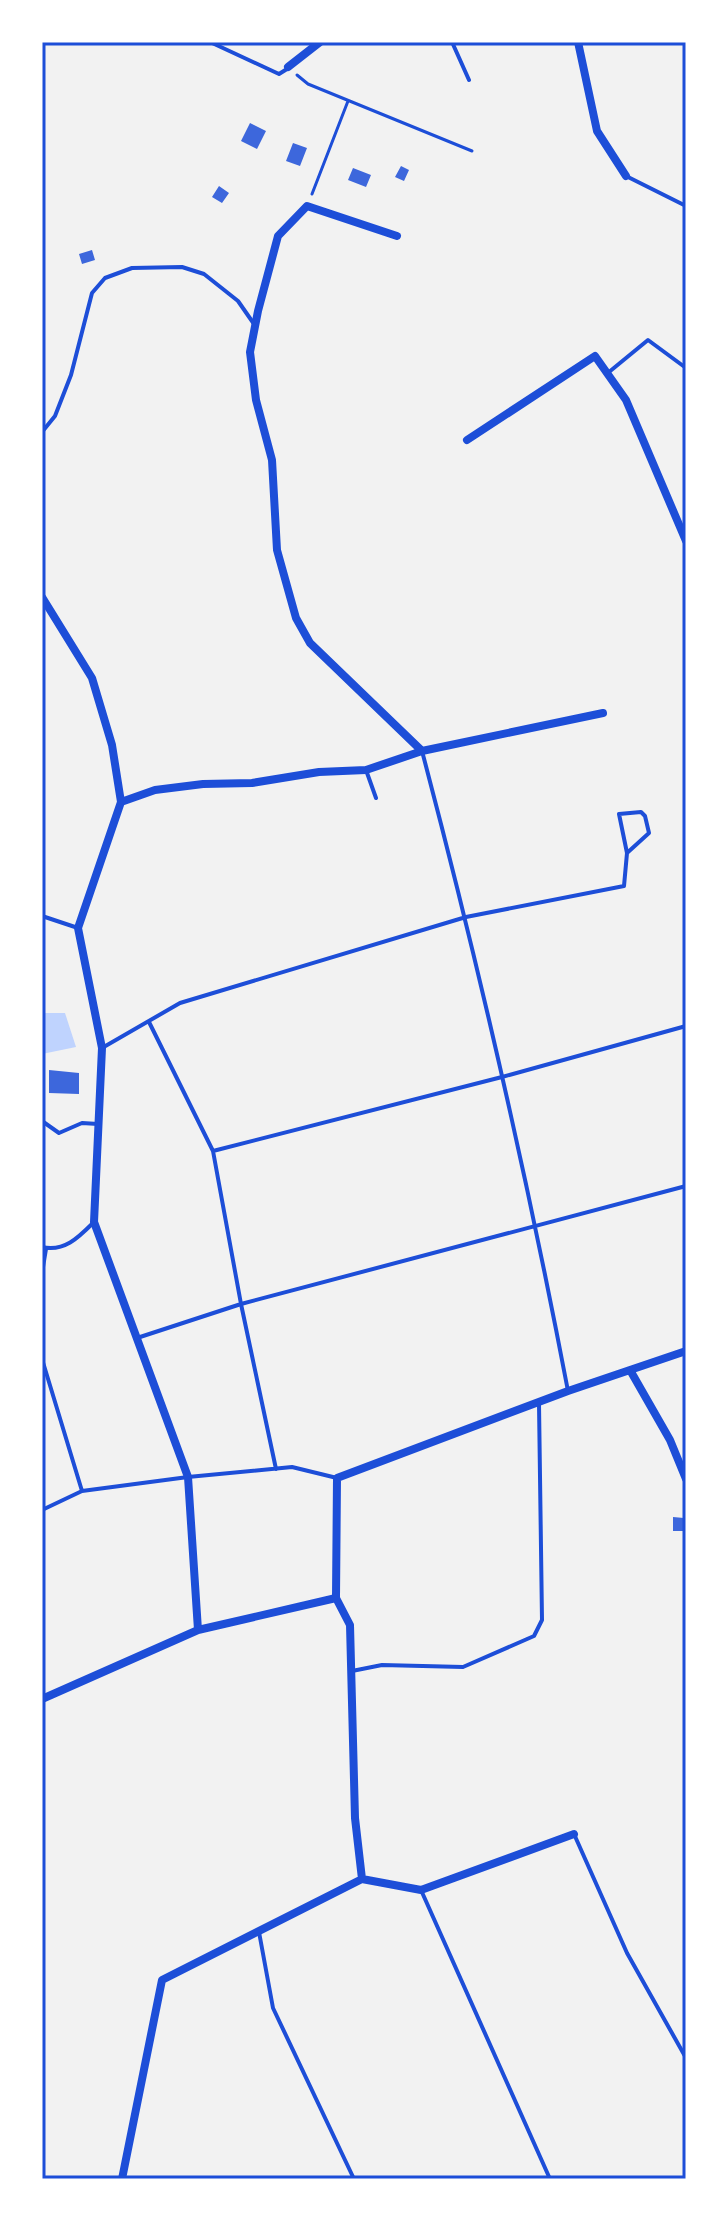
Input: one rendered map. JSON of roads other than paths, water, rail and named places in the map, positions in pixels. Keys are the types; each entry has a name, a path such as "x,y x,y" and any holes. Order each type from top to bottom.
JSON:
{"street":[{"path":"288,67 320,42"},
{"path":"578,42 597,131 626,176"},
{"path":"397,236 307,206 278,236 250,352 256,400 272,460 277,550 296,618 310,643 422,751"},
{"path":"467,440 595,356 626,400 686,541"},
{"path":"42,597 92,678 112,745 121,802 78,928 102,1048 94,1222 188,1477 198,1630"},
{"path":"121,802 155,790 203,784 252,783 319,772 366,770 422,751 603,713"},
{"path":"362,1879 355,1818 350,1625 336,1598 337,1478 539,1401 686,1351"},
{"path":"630,1370 670,1440 686,1479"},
{"path":"42,1699 198,1630 336,1598"},
{"path":"122,2179 162,1980 362,1879 421,1890 574,1834"}],"lane":[{"path":"210,42 279,74 288,67"},
{"path":"452,42 469,80"},
{"path":"626,176 686,206"},
{"path":"42,432 55,416 71,375 92,293 105,278 132,268 182,267 193,270 204,274 238,301 255,325"},
{"path":"607,373 648,340 686,368"},
{"path":"422,751 466,917 537,1227 568,1391"},
{"path":"366,770 376,798"},
{"path":"102,1048 180,1003 466,917 624,886 627,853 619,814 641,812 649,833 627,853"},
{"path":"42,916 78,928"},
{"path":"149,1022 213,1151 276,1469"},
{"path":"213,1151 686,1026"},
{"path":"42,1121 59,1133 82,1123 99,1124"},
{"path":"136,1339 241,1304 686,1186"},
{"path":"42,1273 44,1248 60,1248 75,1241 94,1222"},
{"path":"42,1359 82,1491"},
{"path":"351,1672 382,1665 463,1667 534,1636 542,1620 539,1401"},
{"path":"42,1510 82,1491 188,1477 292,1467 337,1478"},
{"path":"574,1834 627,1953 686,2058"},
{"path":"421,1890 550,2179"},
{"path":"259,1932 273,2008 354,2179"}],"water":[{"path":"42,1013 65,1013 76,1047 42,1054"}]}
